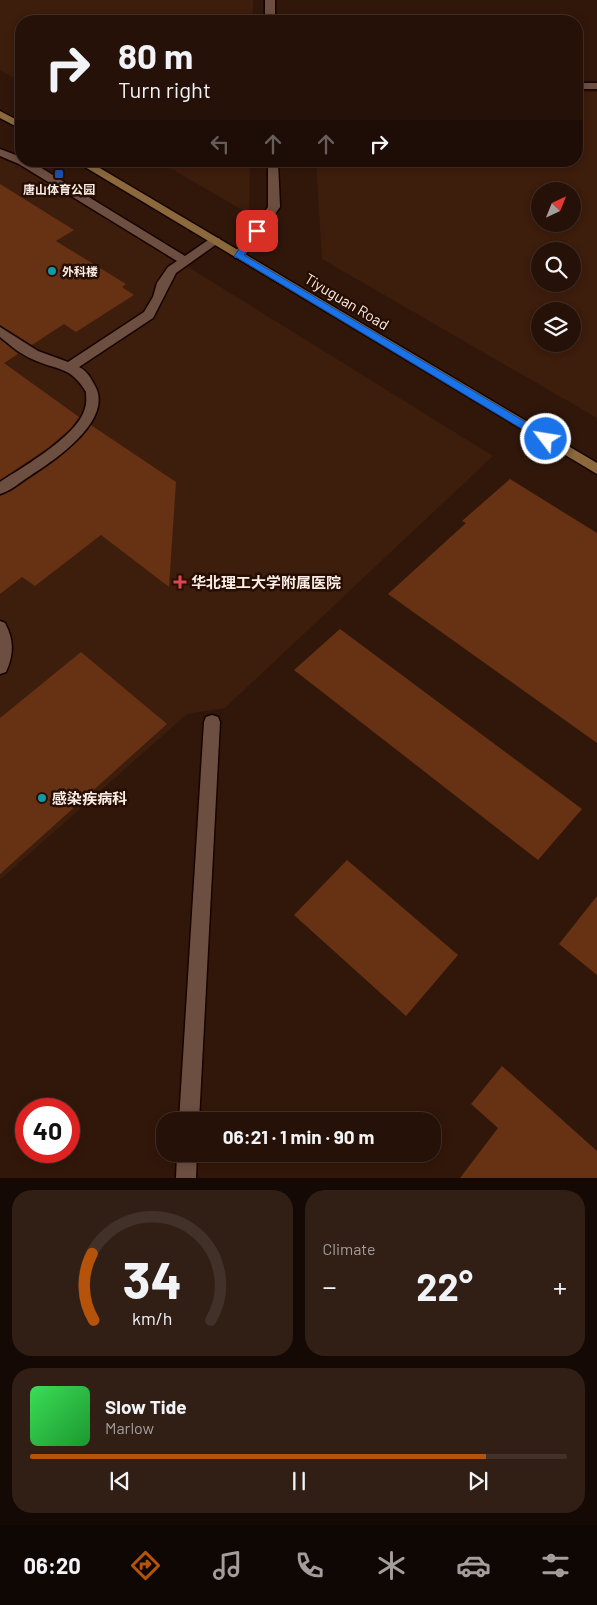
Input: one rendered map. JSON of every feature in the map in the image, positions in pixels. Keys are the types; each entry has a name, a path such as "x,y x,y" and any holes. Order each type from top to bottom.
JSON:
{"street":[{"path":"270,0 270,15"},
{"path":"583,86 597,86"},
{"path":"0,114 15,123"},
{"path":"0,152 15,158"},
{"path":"32,167 185,261"},
{"name":"Tiyuguan Road","path":"90,167 597,469"},
{"path":"239,256 274,207 273,167"},
{"path":"70,367 149,315 159,297 163,282 172,270 216,242"},
{"path":"0,331 36,356 70,367 84,377 93,394 92,413 76,436 0,489"},
{"path":"0,627 6,648 0,667"},
{"path":"190,1112 212,722"},
{"path":"186,1178 187,1162"}],"shaded area":[{"path":"0,0 253,0 253,15 15,15 15,79 0,70"},
{"path":"583,92 597,92 597,418 322,259 316,167 583,167"},
{"name":"华北理工大学附属医院","path":"0,150 15,159 15,167 27,167 493,456 225,708 187,714 0,880"},
{"path":"168,167 250,167 249,214"}],"building":[{"name":"外科楼","path":"0,184 74,230 56,241 126,284 122,287 134,295 76,332 64,324 32,345 0,325"},
{"path":"0,339 18,354 4,363 79,417 71,428 48,448 0,480"},
{"path":"91,425 176,482 169,587 101,535 35,586 22,577 0,594 0,496 13,490 55,461 81,438"},
{"path":"510,479 597,533 597,743 388,594 466,523 462,521"},
{"path":"340,629 582,809 538,860 294,670"},
{"name":"感染疾病科","path":"81,652 167,724 0,874 0,718"},
{"path":"347,860 458,955 406,1016 294,915"},
{"path":"597,896 597,975 559,944"},
{"path":"502,1066 597,1151 597,1178 460,1178 498,1128 471,1104"}],"place":[{"name":"唐山体育公园","path":"59,174"},
{"name":"外科楼","path":"52,271"},
{"name":"华北理工大学附属医院","path":"180,582"},
{"name":"感染疾病科","path":"42,798"}],"route":[{"path":"257,231 239,256 546,439"}]}
